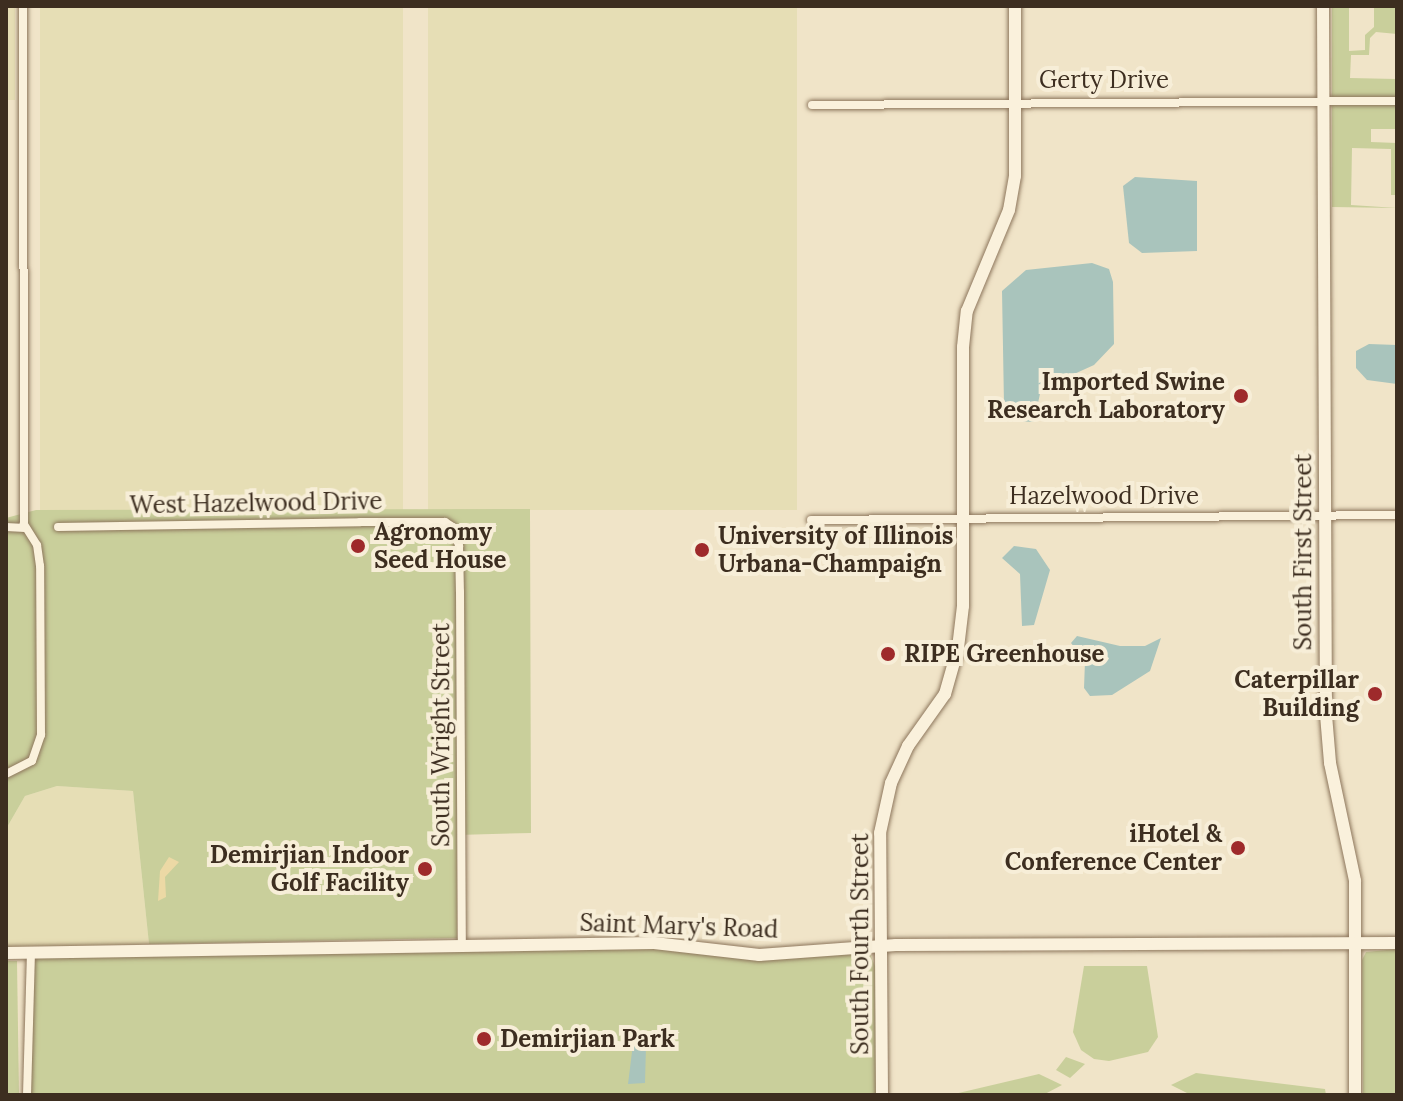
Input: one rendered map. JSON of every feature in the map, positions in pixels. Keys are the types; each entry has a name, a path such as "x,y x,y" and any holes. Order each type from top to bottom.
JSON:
{"street":[{"path":"6,774 28,765 40,741 40,566 37,545 25,528 23,6"},
{"name":"South Fourth Street","path":"882,1095 883,813 908,746 945,694 958,648 967,311 1009,210 1015,176 1015,6"},
{"name":"South First Street","path":"1323,6 1327,740 1355,881 1355,1095"},
{"name":"Gerty Drive","path":"812,105 1015,100 1397,101"},
{"name":"Hazelwood Drive","path":"811,520 962,516 1397,515"},
{"name":"West Hazelwood Drive","path":"58,527 445,522 453,527"},
{"path":"6,527 25,528"},
{"name":"South Wright Street","path":"453,527 460,580 462,944"},
{"name":"Saint Mary's Road","path":"6,953 654,943 750,955 881,945 1397,943"},
{"path":"27,1095 31,952"}],"shaded area":[{"path":"6,6 15,6 15,100 6,100"},
{"path":"40,6 403,6 403,510 40,510"},
{"path":"428,6 797,6 797,510 428,510"},
{"path":"57,786 133,791 149,944 6,949 6,829 25,796"}],"green space":[{"path":"1332,6 1349,6 1349,51 1365,50 1365,35 1374,27 1374,6 1397,6 1397,34 1376,32 1370,38 1369,55 1351,55 1350,78 1396,79 1397,73 1397,129 1371,129 1371,142 1397,143 1397,195 1391,195 1391,149 1352,148 1351,205 1397,208 1332,207"},
{"path":"530,509 531,833 457,835 457,938 149,944 133,791 57,786 25,796 6,829 6,518 36,510"},
{"path":"596,946 870,954 875,966 877,1095 30,1095 32,958"},
{"path":"1397,949 1397,1095 1363,1095 1362,960 1366,952"},
{"path":"6,961 17,961 19,1095 6,1095"},
{"path":"1084,966 1147,966 1158,1037 1148,1052 1109,1061 1094,1059 1081,1050 1073,1032"},
{"path":"1066,1057 1085,1064 1070,1078 1056,1070"},
{"path":"1196,1073 1325,1089 1326,1095 1191,1095 1171,1085"},
{"path":"1039,1074 1062,1085 1043,1095 950,1095"}],"sand":[{"path":"169,857 179,862 165,877 166,897 158,901 160,871"}],"water":[{"path":"1135,177 1197,181 1197,251 1142,253 1129,243 1123,186"},
{"path":"1092,263 1109,269 1113,282 1114,344 1094,365 1041,389 1034,422 1015,421 1004,405 1002,291 1026,270"},
{"path":"1369,344 1397,345 1397,384 1367,380 1356,368 1356,351"},
{"path":"1014,546 1036,549 1050,570 1034,625 1022,626 1020,574 1002,558"},
{"path":"1077,636 1120,646 1145,646 1161,638 1150,671 1112,695 1090,696 1084,688 1085,661 1071,643"},
{"path":"633,1044 646,1046 645,1083 628,1084"}],"place":[{"name":"Imported Swine Research Laboratory","path":"1241,396"},
{"name":"Agronomy Seed House","path":"358,546"},
{"name":"University of Illinois Urbana-Champaign","path":"702,550"},
{"name":"RIPE Greenhouse","path":"888,654"},
{"name":"Caterpillar Building","path":"1375,694"},
{"name":"iHotel & Conference Center","path":"1238,848"},
{"name":"Demirjian Indoor Golf Facility","path":"425,869"},
{"name":"Demirjian Park","path":"484,1039"}]}
